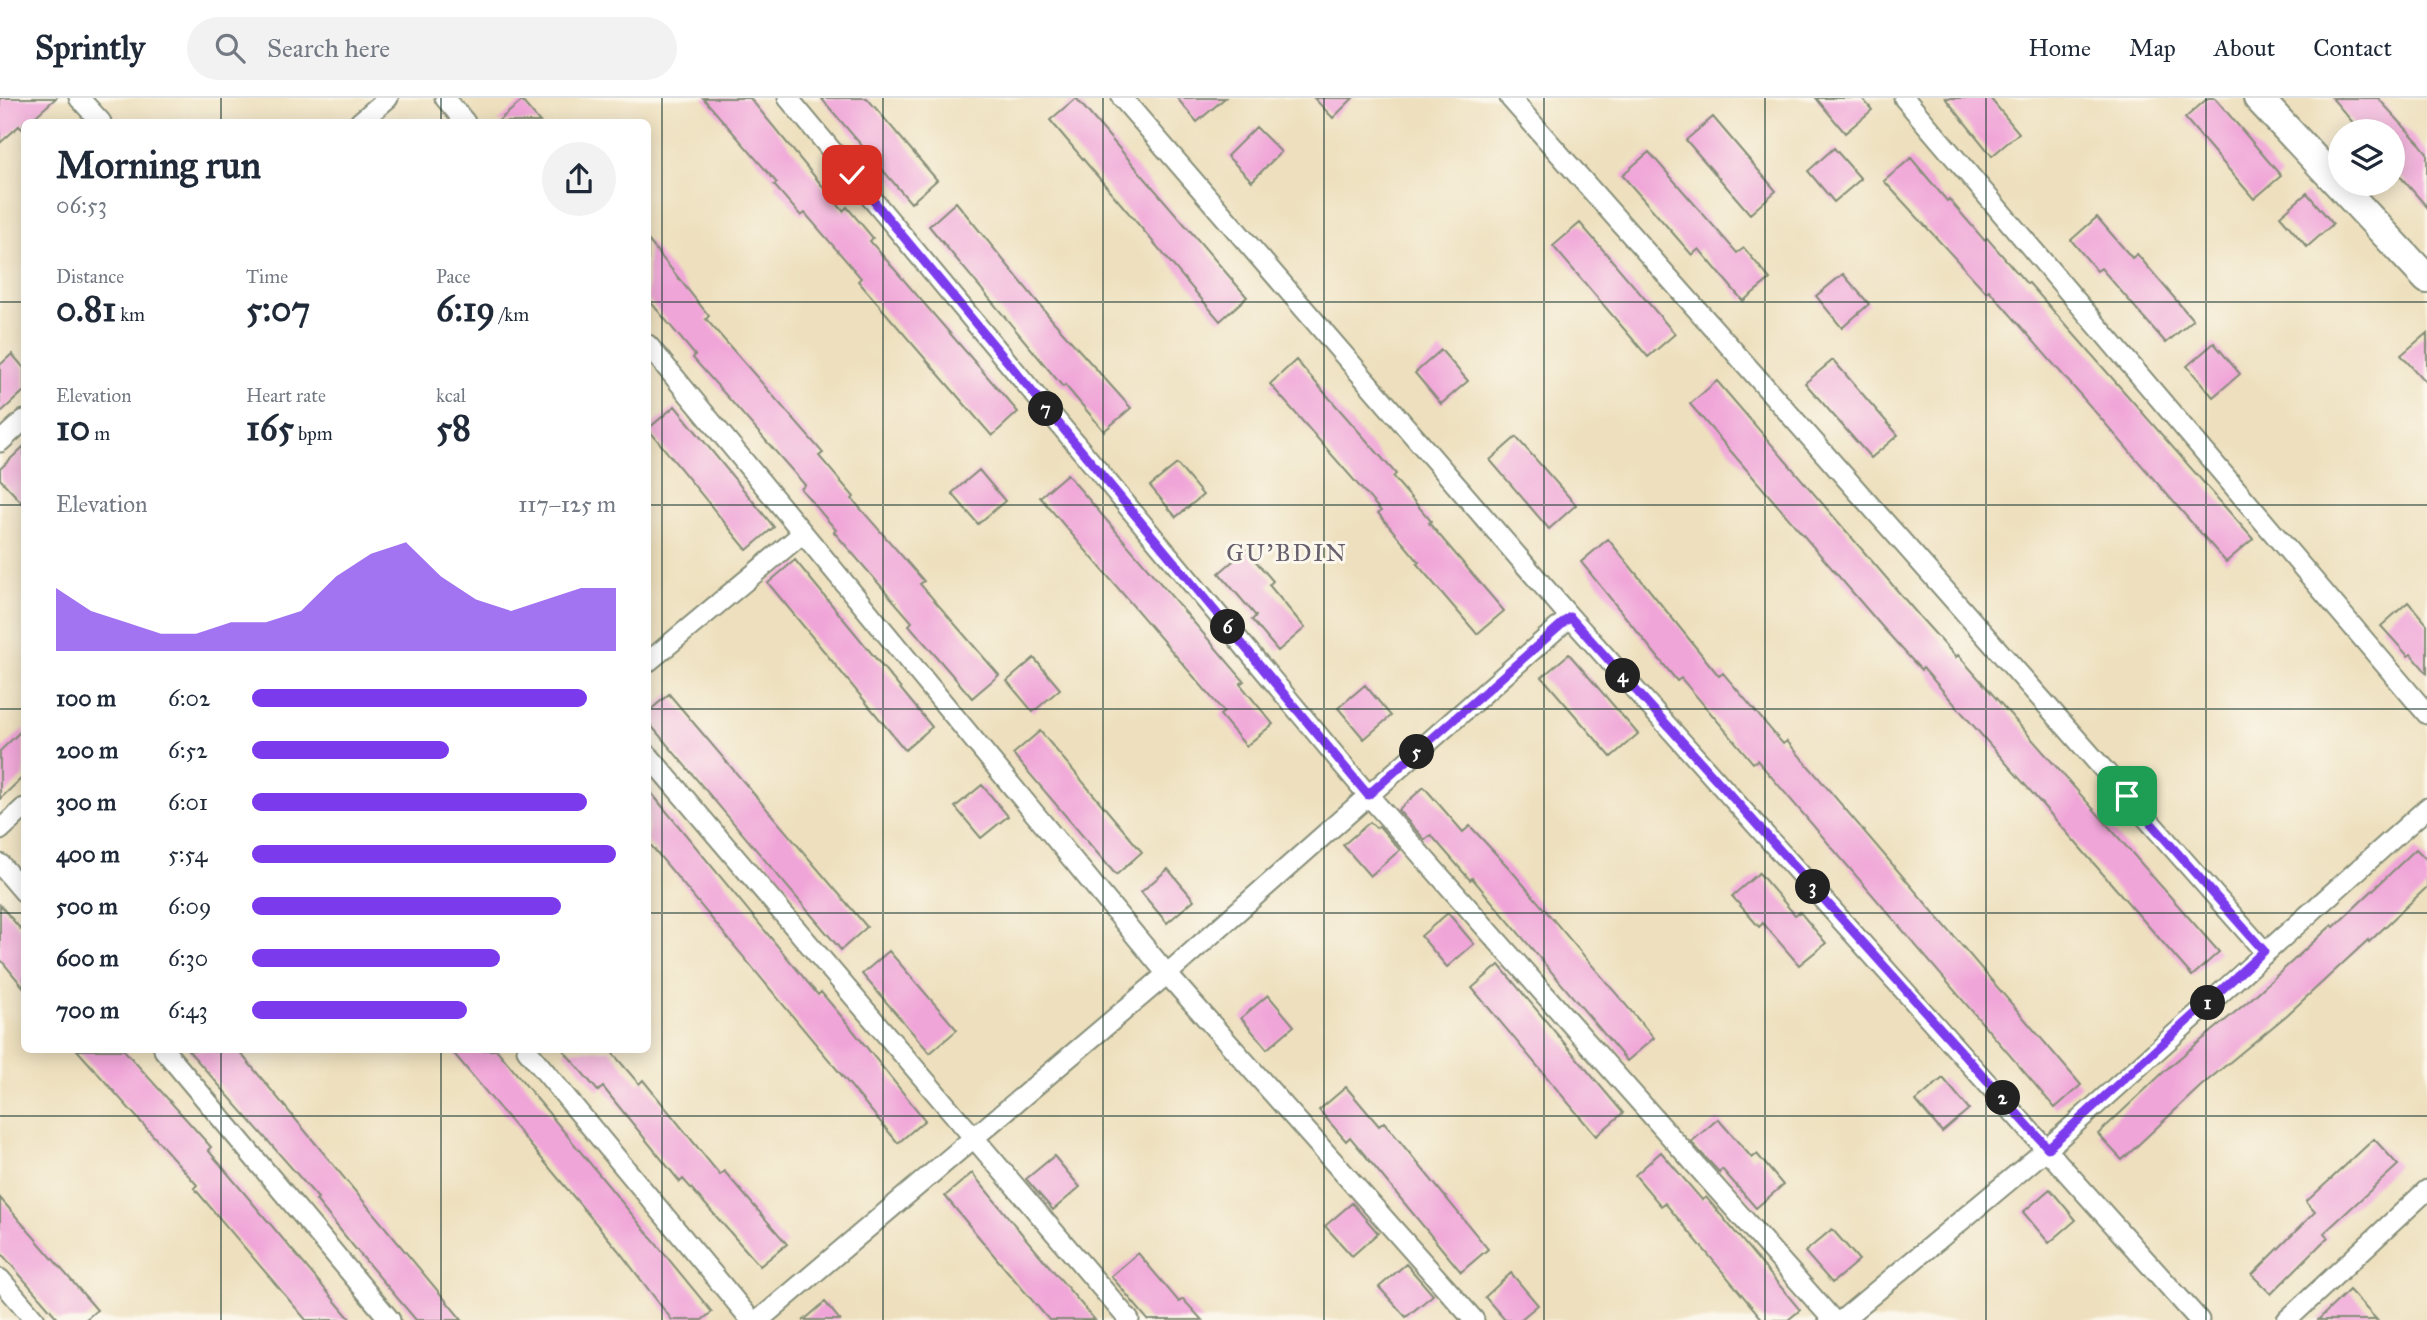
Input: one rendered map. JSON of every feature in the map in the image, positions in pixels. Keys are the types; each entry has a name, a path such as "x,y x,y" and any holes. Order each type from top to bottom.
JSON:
{"street":[{"path":"79,98 99,119"},
{"path":"364,119 388,98"},
{"path":"445,98 462,119"},
{"path":"788,98 1368,795 1833,1320"},
{"path":"1122,98 1570,617 2048,1148 2199,1320"},
{"path":"1510,98 2264,951"},
{"path":"1904,98 2427,713"},
{"path":"2258,98 2427,279"},
{"path":"651,349 1167,974 1474,1320"},
{"path":"0,442 21,423"},
{"path":"651,660 803,533"},
{"path":"759,1320 1167,974 1570,617"},
{"path":"651,759 1129,1320"},
{"path":"1842,1320 2048,1148 2264,951 2427,808"},
{"path":"0,830 21,811"},
{"path":"0,864 21,888"},
{"path":"167,1053 390,1320"},
{"path":"529,1053 751,1320"},
{"path":"2287,1320 2427,1190"},
{"path":"0,1279 35,1320"}],"building":[{"path":"0,98 56,98 32,119 21,119 21,128 19,126 0,143"},
{"path":"703,98 750,98 843,211 847,207 873,238 870,241 1018,412 992,436 858,281 861,278 805,213 801,216 774,185 777,183"},
{"path":"821,98 867,98 937,180 911,203"},
{"path":"1076,98 1247,297 1220,321 1050,120"},
{"path":"1177,98 1225,98 1197,122"},
{"path":"1314,98 1353,98 1333,118"},
{"path":"1816,98 1862,98 1872,110 1845,133"},
{"path":"1945,98 1990,98 2019,133 1992,156"},
{"path":"2208,98 2215,98 2281,176 2254,199 2185,118"},
{"path":"2332,98 2378,98 2397,119 2350,119"},
{"path":"522,101 537,119 501,119"},
{"path":"1713,117 1776,191 1750,214 1686,140"},
{"path":"1256,127 1281,152 1252,181 1227,156"},
{"path":"2405,128 2427,153 2427,207 2405,182"},
{"path":"1834,148 1861,179 1834,202 1808,171"},
{"path":"1649,152 1737,253 1744,248 1770,279 1743,301 1699,249 1692,255 1622,175"},
{"path":"1911,158 1947,201 1949,199 1984,240 1987,238 2027,284 2029,283 2253,539 2226,562 1989,290 1986,292 1884,181"},
{"path":"2307,193 2333,224 2307,247 2280,216"},
{"path":"956,202 1053,321 1131,408 1104,431 1065,385 1063,387 929,226"},
{"path":"2097,217 2132,258 2137,254 2193,320 2166,343 2101,268 2097,271 2071,240"},
{"path":"1580,223 1675,334 1648,357 1553,246"},
{"path":"651,244 709,316 706,319 823,453 819,456 854,497 852,499 924,581 920,584 999,675 972,698 909,625 912,622 834,532 836,530 801,489 805,485 693,358 695,355 651,303"},
{"path":"1843,274 1869,304 1842,328 1816,296"},
{"path":"2427,333 2427,384 2401,355"},
{"path":"2214,343 2240,374 2213,397 2187,366"},
{"path":"1441,350 1468,381 1441,404 1415,373"},
{"path":"12,354 21,364 21,394 0,413 0,365"},
{"path":"1296,360 1396,474 1393,477 1431,521 1429,523 1504,611 1477,634 1417,564 1419,562 1378,513 1381,511 1270,384"},
{"path":"1833,360 1898,435 1871,458 1805,383"},
{"path":"1717,381 1920,617 1956,657 1958,655 2219,952 2192,976 1923,668 1921,670 1885,630 1690,404"},
{"path":"675,406 774,527 747,550 651,433 651,426"},
{"path":"1516,437 1576,505 1549,529 1490,460"},
{"path":"21,449 21,502 0,479 0,469"},
{"path":"1177,464 1203,495 1176,517 1150,486"},
{"path":"979,470 1005,501 978,524 952,493"},
{"path":"1067,474 1244,681 1240,684 1273,724 1246,746 1220,715 1224,712 1040,497"},
{"path":"1608,539 1719,676 1723,673 1783,744 1787,741 2081,1085 2055,1108 1757,760 1753,763 1681,678 1677,681 1581,562"},
{"path":"1246,550 1273,581 1269,585 1305,628 1278,651 1252,620 1256,616 1219,573"},
{"path":"795,560 932,727 905,750 768,583"},
{"path":"2408,602 2427,624 2427,673 2381,626"},
{"path":"1569,654 1638,734 1611,757 1542,677"},
{"path":"1034,658 1060,689 1033,712 1007,681"},
{"path":"1365,685 1391,716 1364,739 1338,708"},
{"path":"669,694 867,927 841,950 651,726 651,709"},
{"path":"21,731 21,779 0,799 0,751"},
{"path":"1040,731 1142,852 1116,875 1013,754"},
{"path":"982,785 1008,816 981,838 955,807"},
{"path":"1424,787 1463,832 1470,826 1510,869 1654,1038 1627,1061 1472,878 1470,880 1431,835 1425,840 1398,810"},
{"path":"651,793 818,995 821,992 847,1023 925,1120 898,1143 651,846"},
{"path":"1370,822 1376,828 1379,826 1400,850 1370,876 1343,845"},
{"path":"2416,849 2427,860 2427,887 2287,1015 2201,1086 2122,1160 2098,1134 2169,1067 2251,999 2332,925 2334,927"},
{"path":"1168,869 1194,900 1167,923 1141,892"},
{"path":"1759,873 1795,915 1800,912 1826,943 1799,965 1763,923 1759,927 1732,896"},
{"path":"0,905 21,930 21,984 0,959"},
{"path":"1448,913 1474,944 1447,967 1421,936"},
{"path":"889,951 957,1030 930,1053 862,974"},
{"path":"1499,965 1623,1113 1596,1136 1472,988"},
{"path":"1268,995 1294,1026 1267,1049 1241,1018"},
{"path":"80,1053 127,1053 211,1147 208,1150 351,1320 306,1320 194,1188 197,1185"},
{"path":"191,1053 240,1053 462,1320 416,1320 316,1200 318,1198"},
{"path":"454,1053 499,1053 712,1312 702,1320 672,1320 618,1250"},
{"path":"566,1053 613,1053 639,1084 643,1080 720,1175 724,1171 787,1244 760,1266 683,1179 680,1182 603,1087 598,1091"},
{"path":"1943,1078 1969,1109 1942,1132 1916,1101"},
{"path":"1346,1087 1379,1126 1384,1122 1488,1249 1461,1272 1350,1137 1346,1141 1319,1110"},
{"path":"1718,1119 1752,1158 1757,1154 1783,1185 1756,1208 1722,1169 1719,1172 1691,1142"},
{"path":"2374,1139 2398,1165 2324,1233 2328,1237 2271,1294 2252,1275 2315,1212 2306,1202"},
{"path":"1661,1152 1702,1200 1706,1197 1800,1310 1788,1320 1763,1320 1665,1203 1661,1206 1635,1175"},
{"path":"1054,1156 1080,1187 1053,1210 1026,1179"},
{"path":"972,1173 1095,1320 1049,1320 1002,1265 945,1196"},
{"path":"2050,1189 2076,1220 2049,1243 2023,1212"},
{"path":"0,1198 97,1310 85,1320 59,1320 0,1252"},
{"path":"1352,1203 1378,1233 1352,1256 1325,1226"},
{"path":"1832,1229 1859,1260 1832,1283 1805,1252"},
{"path":"1138,1253 1179,1302 1183,1299 1202,1320 1148,1320 1111,1276"},
{"path":"1406,1264 1433,1295 1406,1317 1379,1287"},
{"path":"1511,1273 1538,1305 1520,1320 1505,1320 1485,1297"},
{"path":"2349,1290 2377,1320 2318,1320"},
{"path":"825,1302 840,1320 804,1320"}],"district":[{"name":"GU'BDIN","path":"1287,553"}],"route":[{"path":"852,175 1368,795 1570,617 2048,1148 2264,951 2127,796"}]}
